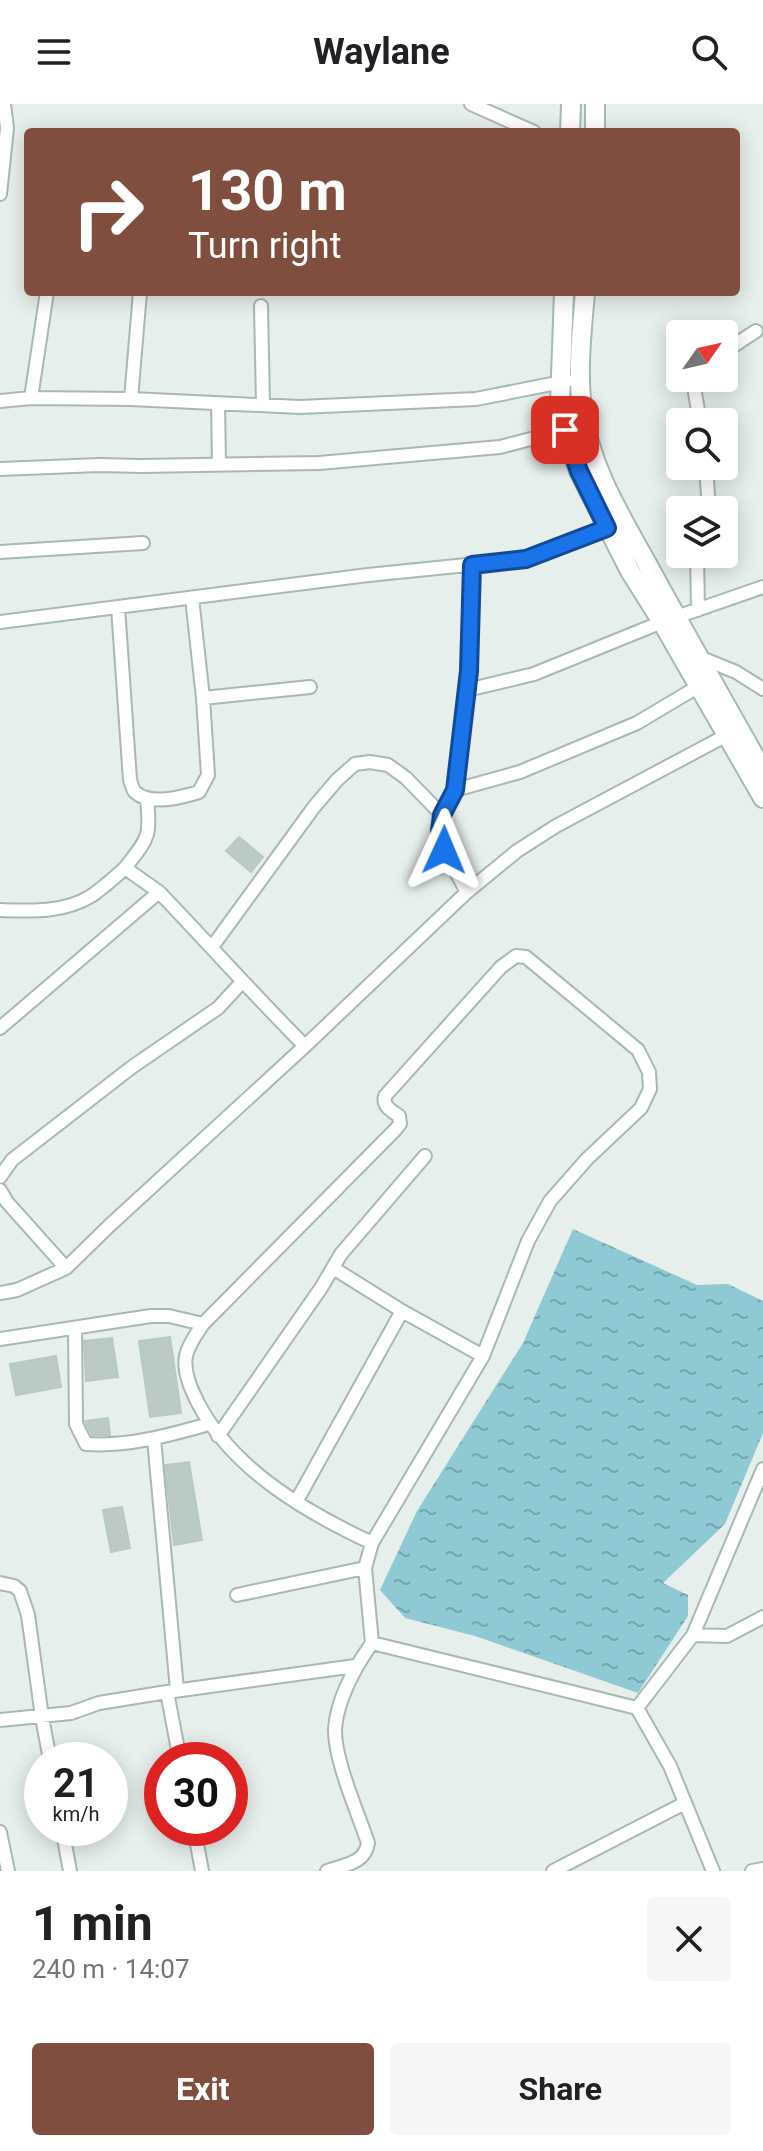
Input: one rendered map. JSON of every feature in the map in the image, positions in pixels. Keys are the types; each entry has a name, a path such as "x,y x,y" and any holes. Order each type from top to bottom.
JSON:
{"main road":[{"path":"570,128 571,104"},
{"path":"595,104 595,128"},
{"path":"564,296 560,403 565,430 579,471 630,571 699,657 763,771"},
{"path":"585,296 580,378 582,408 601,478 699,686 763,798"}],"street":[{"path":"0,194 7,128 4,104"},
{"path":"471,104 525,128"},
{"path":"31,398 46,296"},
{"path":"131,399 140,296"},
{"path":"261,306 263,405"},
{"path":"738,343 756,331"},
{"path":"0,401 31,398 131,399 300,407 476,399 580,378"},
{"path":"218,403 219,465"},
{"path":"0,469 319,463 500,447 565,430"},
{"path":"0,622 368,575 526,559 607,528"},
{"path":"0,552 143,543"},
{"path":"467,892 444,850 440,831 442,815 455,790 467,690 472,565"},
{"path":"697,568 698,610"},
{"path":"467,690 534,674 763,587"},
{"path":"118,607 130,780 134,791 147,799 181,798 199,792 208,775 192,598"},
{"path":"699,657 736,672 763,689"},
{"path":"455,790 520,772 637,723 699,686"},
{"path":"203,698 310,687"},
{"path":"0,1293 17,1290 66,1268 467,892 517,851 556,826 727,735"},
{"path":"212,947 314,807 355,764 370,762 388,765 406,778 442,815"},
{"path":"0,910 59,909 91,896 125,868 144,842 149,833 147,799"},
{"path":"125,868 159,892 305,1046"},
{"path":"0,1028 159,892"},
{"path":"327,1871 360,1860 367,1852 368,1843 338,1754 335,1732 337,1716 355,1666 372,1643 365,1568 372,1543 483,1356 528,1241 550,1201 587,1159 641,1108 650,1089 649,1072 638,1050 526,957 516,956 501,967 385,1096 386,1107 399,1116 400,1124 203,1324 186,1354 186,1371 192,1392 218,1436 250,1467 296,1502 372,1543"},
{"path":"0,1177 12,1160 132,1067 218,1008 242,982"},
{"path":"218,1436 321,1288 341,1254 425,1156"},
{"path":"0,1190 7,1202 66,1268"},
{"path":"333,1268 483,1356"},
{"path":"296,1502 402,1311"},
{"path":"0,1339 151,1316 169,1316 203,1324"},
{"path":"75,1328 76,1424 86,1444 154,1439 209,1424"},
{"path":"154,1439 178,1742"},
{"path":"637,1708 693,1635 763,1469"},
{"path":"237,1595 365,1568"},
{"path":"0,1583 14,1586 20,1591 28,1615 47,1742"},
{"path":"693,1635 727,1636 763,1617"},
{"path":"372,1643 637,1708 670,1766 713,1871"},
{"path":"0,1720 71,1713 99,1703 355,1666"},
{"path":"553,1871 685,1803"},
{"path":"0,1832 8,1871"},
{"path":"65,1846 70,1871"},
{"path":"197,1846 202,1871"},
{"path":"752,1871 763,1869"}],"water":[{"path":"573,1229 697,1285 728,1284 763,1301 763,1433 725,1524 663,1583 688,1595 688,1616 638,1693 475,1636 405,1618 380,1590 417,1511 523,1343"}],"building":[{"path":"239,837 263,857 251,872 226,851"},
{"path":"170,1337 181,1413 150,1417 139,1341"},
{"path":"112,1338 118,1377 86,1381 84,1341"},
{"path":"56,1356 61,1387 16,1395 10,1364"},
{"path":"108,1418 110,1435 92,1435 85,1421"},
{"path":"189,1462 202,1540 174,1545 165,1465"},
{"path":"122,1507 130,1548 111,1552 103,1510"}],"route":[{"path":"444,850 440,831 442,815 455,790 469,671 472,565 526,559 607,528 579,471 565,430"}]}
